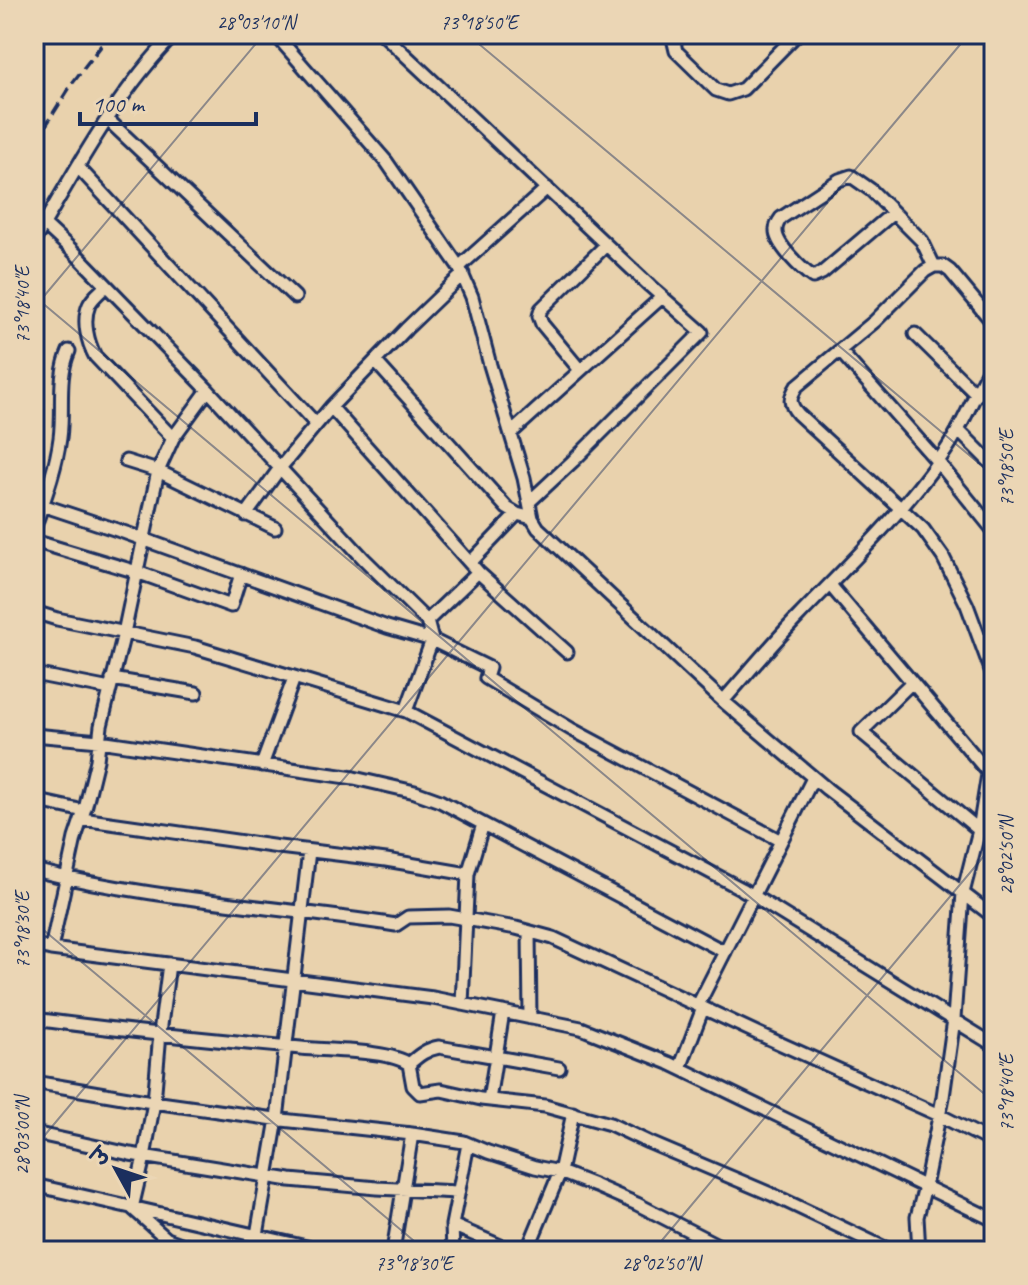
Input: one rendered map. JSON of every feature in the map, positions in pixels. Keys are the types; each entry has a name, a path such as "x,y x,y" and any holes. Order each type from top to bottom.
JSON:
{"street":[{"path":"34,241 107,119 175,34"},
{"path":"275,34 386,161 461,270 472,297 511,433 532,518 538,528 723,701 813,778 994,917"},
{"path":"383,34 702,332 529,502"},
{"path":"672,34 676,51 716,90 728,94 743,89 797,34"},
{"path":"107,119 295,297"},
{"path":"78,167 316,424"},
{"path":"893,213 822,273 813,277 803,270 777,239 775,228 781,218 839,180 851,176 871,190 922,241 934,266"},
{"path":"246,515 331,407 461,270 547,188"},
{"path":"44,224 208,390 364,559 427,621 432,640 406,711"},
{"path":"580,370 542,324 539,316 541,309 606,245"},
{"path":"994,324 950,271 943,266 934,266 925,271 875,321 797,386 790,396 791,406 923,529 943,557 967,605 994,678"},
{"path":"106,286 89,303 87,316 91,348 95,356 173,438"},
{"path":"511,433 662,297"},
{"path":"915,334 977,395"},
{"path":"34,529 60,439 63,369 69,351"},
{"path":"840,351 994,531"},
{"path":"375,361 507,508 532,518"},
{"path":"723,701 901,509 938,462 994,361"},
{"path":"51,949 75,838 97,760 158,471 173,438 208,390"},
{"path":"331,407 474,567 567,652"},
{"path":"958,430 994,466"},
{"path":"126,461 158,471 275,528"},
{"path":"42,505 387,627 432,640 489,668 486,678 571,729 781,841"},
{"path":"427,621 517,514"},
{"path":"34,541 137,572 231,606 241,574"},
{"path":"830,585 988,772"},
{"path":"34,612 195,647 406,711 753,895 994,1045"},
{"path":"34,674 196,693"},
{"path":"262,765 294,678"},
{"path":"912,682 861,732 979,830"},
{"path":"34,735 99,741 354,778 415,792 440,801 725,952"},
{"path":"919,1251 917,1217 939,1115 954,1019 963,893 979,830 994,737"},
{"path":"680,1068 700,1006 813,778"},
{"path":"985,793 994,802"},
{"path":"34,800 83,815 468,874"},
{"path":"462,1004 468,874 483,824"},
{"path":"257,1235 277,1119 309,851"},
{"path":"34,870 190,899 396,925 408,917 449,916 553,938 994,1143"},
{"path":"529,932 530,1018"},
{"path":"34,945 433,998 581,1028 680,1068 994,1220"},
{"path":"132,1208 154,1102 169,964"},
{"path":"489,1100 503,1012"},
{"path":"34,1019 403,1059 409,1064 413,1086 420,1093 441,1090 489,1100 545,1106 610,1124 773,1195 891,1251"},
{"path":"409,1064 421,1053 439,1047 559,1068"},
{"path":"34,1082 154,1102 412,1134 468,1144 535,1167 560,1172 637,1204 729,1251"},
{"path":"527,1251 560,1172 573,1113"},
{"path":"34,1133 144,1157 268,1176 377,1188 457,1192"},
{"path":"393,1251 412,1134"},
{"path":"453,1251 452,1225 468,1144"},
{"path":"34,1185 324,1251"},
{"path":"132,1208 167,1239 200,1251"},
{"path":"452,1225 512,1251"}],"railway":[{"path":"34,144 71,85 110,34"}]}
